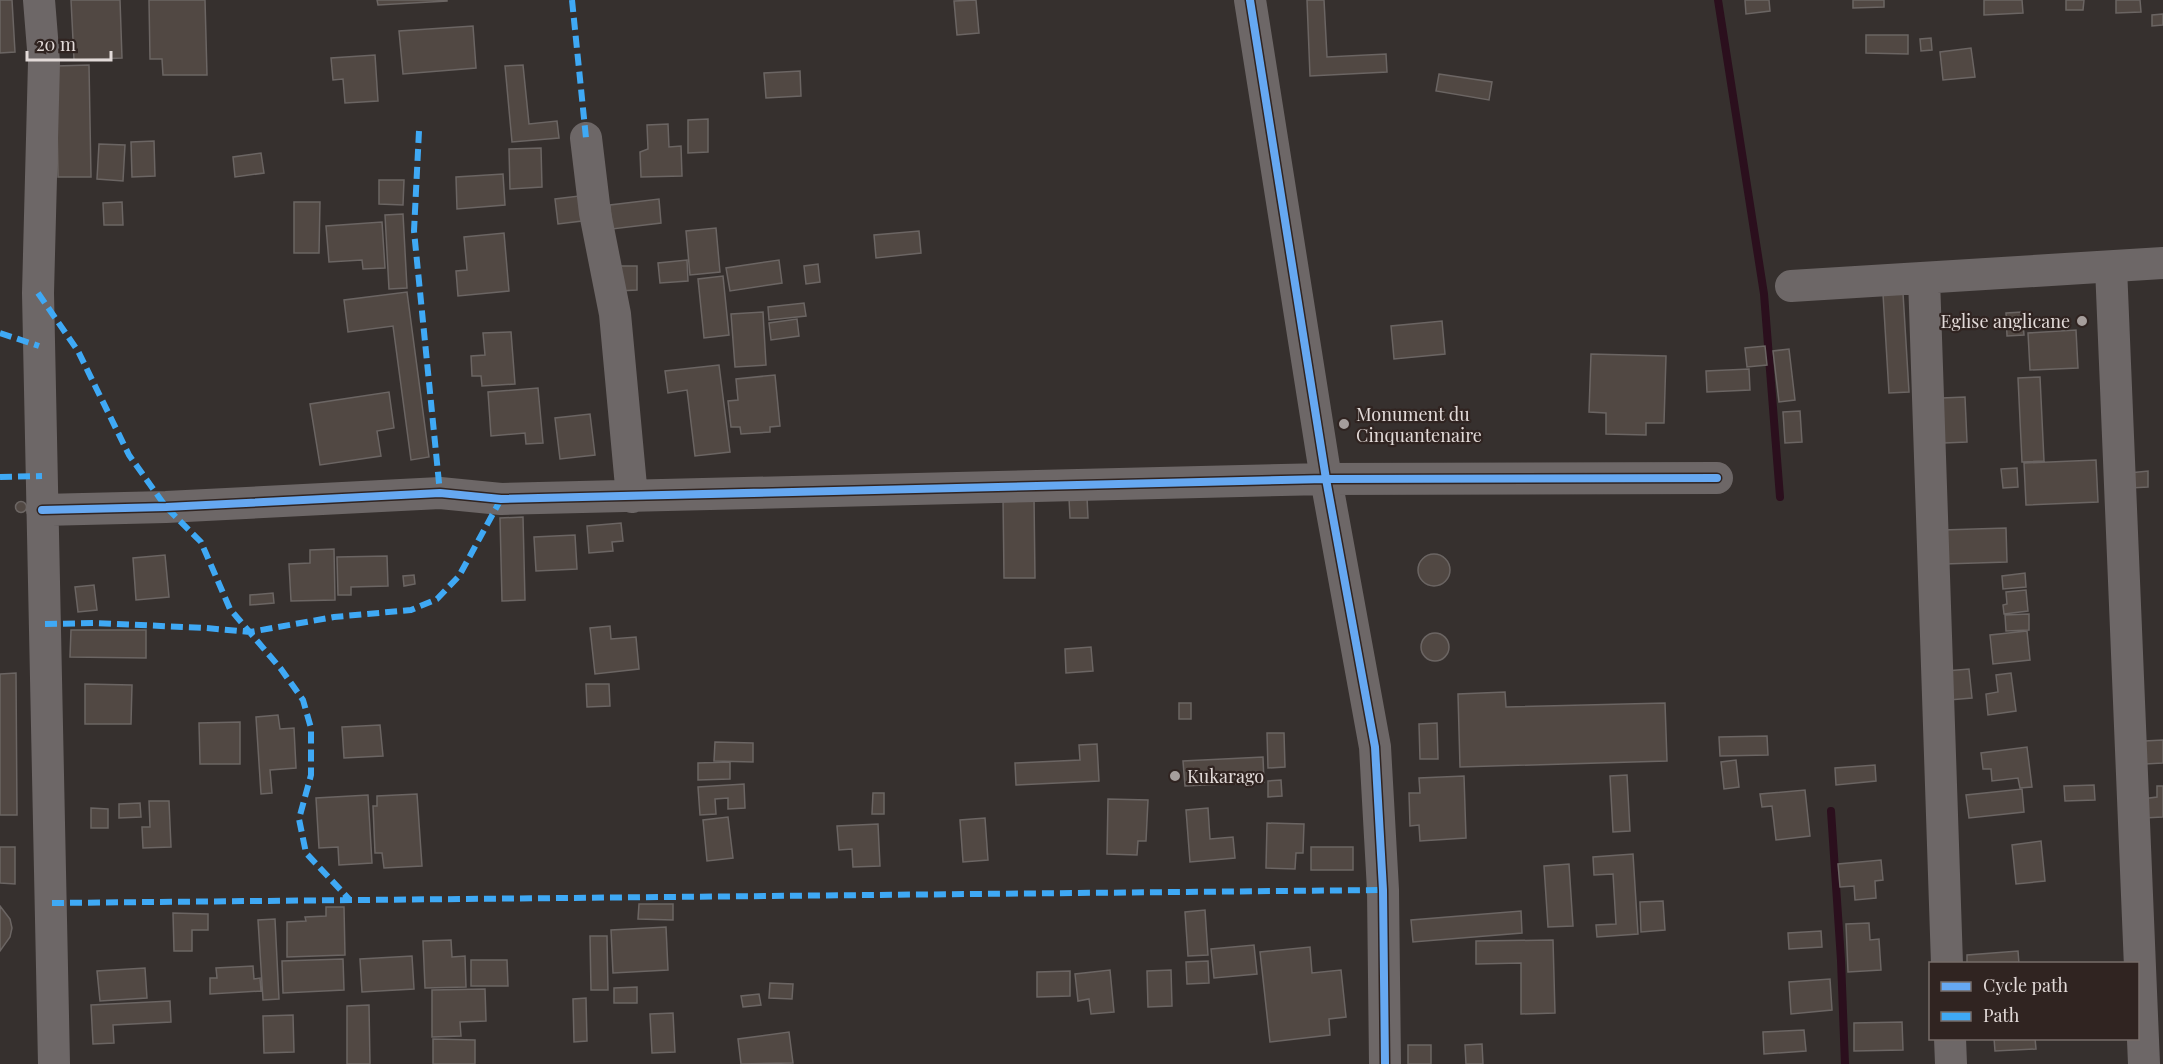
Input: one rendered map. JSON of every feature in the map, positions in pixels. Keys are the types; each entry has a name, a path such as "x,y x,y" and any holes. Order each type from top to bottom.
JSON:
{"street":[{"path":"39,0 44,62 38,293 54,1064"},
{"path":"1250,0 1326,479 1375,747 1383,890 1385,1064"},
{"path":"585,138 595,213 615,314 632,497"},
{"path":"1791,286 2163,263"},
{"path":"2111,267 2144,1064"},
{"path":"1924,278 1947,962"},
{"path":"42,510 166,507 440,493 501,499 1326,479 1717,478"},
{"path":"1950,1040 1951,1064"}],"building":[{"path":"0,0 12,0 15,52 0,53"},
{"path":"71,0 120,0 122,58 74,60"},
{"path":"149,0 205,0 207,75 163,75 162,59 150,59"},
{"path":"377,0 447,0 447,1 378,5"},
{"path":"976,0 979,33 957,35 954,1"},
{"path":"1307,0 1324,0 1327,57 1386,54 1387,72 1310,76"},
{"path":"1745,0 1769,0 1770,11 1746,14"},
{"path":"1853,0 1884,0 1884,7 1853,8"},
{"path":"1984,0 2022,0 2023,13 1984,15"},
{"path":"2066,0 2084,0 2083,10 2066,10"},
{"path":"2116,0 2140,0 2141,12 2116,13"},
{"path":"2163,14 2163,25 2152,26 2152,15"},
{"path":"473,26 476,68 403,74 399,31"},
{"path":"1866,35 1908,35 1908,54 1866,53"},
{"path":"1931,38 1932,50 1921,51 1920,39"},
{"path":"1971,48 1975,77 1943,80 1940,52"},
{"path":"375,55 378,101 345,103 343,79 333,80 331,58"},
{"path":"89,65 91,177 58,177 56,66"},
{"path":"523,65 529,124 557,121 559,138 512,142 505,66"},
{"path":"800,71 801,96 766,98 764,73"},
{"path":"1439,74 1492,82 1489,100 1436,91"},
{"path":"708,119 708,152 688,153 688,120"},
{"path":"668,124 669,147 681,146 682,176 641,177 640,152 648,149 647,125"},
{"path":"154,141 155,176 132,177 131,142"},
{"path":"99,144 125,145 123,181 97,179"},
{"path":"541,148 542,187 510,189 509,149"},
{"path":"261,153 264,173 235,177 233,157"},
{"path":"503,174 505,205 457,209 456,177"},
{"path":"379,180 404,180 403,205 379,204"},
{"path":"579,196 582,221 558,224 555,199"},
{"path":"659,199 661,223 612,229 610,205"},
{"path":"122,202 123,225 104,225 103,203"},
{"path":"294,202 320,202 319,253 294,253"},
{"path":"403,214 407,288 389,289 385,215"},
{"path":"382,222 385,268 363,269 362,260 329,262 326,226"},
{"path":"716,228 720,272 690,275 686,231"},
{"path":"919,231 921,253 876,258 874,235"},
{"path":"504,233 509,291 458,296 456,271 467,270 464,237"},
{"path":"687,260 688,281 660,283 658,263"},
{"path":"779,260 782,283 730,291 726,268"},
{"path":"818,264 820,282 806,284 804,266"},
{"path":"618,266 637,266 637,290 618,291"},
{"path":"723,276 729,335 704,338 698,279"},
{"path":"407,292 429,457 411,460 393,326 348,332 344,300"},
{"path":"1903,293 1909,392 1889,393 1883,294"},
{"path":"804,303 806,316 769,320 768,307"},
{"path":"763,312 766,365 735,367 731,314"},
{"path":"2022,312 2024,335 2007,336 2006,313"},
{"path":"797,319 799,336 771,340 769,323"},
{"path":"1442,321 1445,354 1394,359 1391,326"},
{"path":"2076,330 2078,368 2030,370 2028,333"},
{"path":"511,332 515,384 482,386 481,376 472,376 471,356 485,355 483,333"},
{"path":"1765,346 1767,365 1747,367 1745,348"},
{"path":"1789,349 1795,400 1779,402 1773,351"},
{"path":"1591,354 1666,356 1664,423 1646,423 1646,435 1606,434 1606,413 1589,412"},
{"path":"719,365 730,452 695,456 687,390 668,393 665,371"},
{"path":"1749,369 1750,390 1707,392 1706,371"},
{"path":"775,375 780,426 770,427 770,432 741,434 740,427 731,427 728,401 738,400 736,379"},
{"path":"2040,377 2044,461 2022,462 2018,378"},
{"path":"538,388 543,443 526,444 525,433 491,436 488,392"},
{"path":"389,392 394,428 377,431 381,456 320,465 310,404"},
{"path":"1965,397 1967,442 1944,443 1942,398"},
{"path":"1800,411 1802,442 1785,443 1783,412"},
{"path":"590,414 595,455 560,459 555,418"},
{"path":"2096,460 2098,502 2026,505 2024,463"},
{"path":"2017,468 2018,487 2003,488 2001,469"},
{"path":"2148,471 2148,487 2130,488 2129,473"},
{"path":"1003,497 1034,497 1035,578 1004,578"},
{"path":"1087,497 1088,518 1070,518 1069,498"},
{"path":"21,501 27,507 21,513 15,507"},
{"path":"523,517 525,600 502,601 500,518"},
{"path":"621,523 623,541 612,542 613,551 589,553 587,526"},
{"path":"2006,528 2007,562 1944,564 1943,530"},
{"path":"575,535 577,569 536,571 534,537"},
{"path":"334,549 335,600 291,601 289,564 310,563 310,550"},
{"path":"1434,554 1446,558 1450,570 1446,582 1434,586 1422,582 1418,570 1422,558"},
{"path":"165,555 169,597 136,600 133,558"},
{"path":"387,556 388,586 351,587 351,595 338,595 337,557"},
{"path":"2025,573 2026,587 2003,589 2002,576"},
{"path":"414,575 415,584 404,586 403,576"},
{"path":"94,585 97,610 78,612 75,587"},
{"path":"2026,590 2028,611 2004,614 2003,605 2007,604 2006,592"},
{"path":"273,593 274,603 250,605 250,595"},
{"path":"2029,614 2029,630 2006,631 2005,615"},
{"path":"610,626 611,639 636,637 639,669 595,674 590,628"},
{"path":"71,630 146,630 146,658 70,657"},
{"path":"2027,631 2030,660 1993,664 1990,635"},
{"path":"1435,633 1445,637 1449,647 1445,657 1435,661 1425,657 1421,647 1425,637"},
{"path":"1091,647 1093,671 1066,673 1065,649"},
{"path":"1969,669 1972,698 1949,700 1946,671"},
{"path":"16,673 17,815 0,815 0,674"},
{"path":"2011,673 2016,711 1988,715 1986,694 1998,692 1996,675"},
{"path":"85,684 132,685 131,724 85,724"},
{"path":"586,684 609,684 610,706 587,707"},
{"path":"1505,692 1506,707 1665,703 1667,761 1460,767 1458,694"},
{"path":"1179,703 1191,703 1191,719 1179,719"},
{"path":"278,715 280,729 294,728 296,768 270,770 272,793 261,794 256,717"},
{"path":"240,722 240,764 200,764 199,723"},
{"path":"1437,723 1438,759 1420,759 1419,724"},
{"path":"380,725 383,756 344,758 342,727"},
{"path":"1267,733 1284,733 1285,767 1268,768"},
{"path":"1767,736 1768,755 1720,756 1719,737"},
{"path":"2163,740 2163,763 2145,764 2145,741"},
{"path":"715,742 753,743 753,762 714,761"},
{"path":"1097,744 1099,781 1016,785 1015,763 1080,760 1079,745"},
{"path":"2027,747 2032,787 2020,788 2018,778 1992,781 1991,769 1983,769 1981,753"},
{"path":"1263,757 1264,782 1185,786 1183,761"},
{"path":"1736,760 1739,787 1724,789 1721,762"},
{"path":"730,762 730,779 698,780 698,763"},
{"path":"1875,765 1876,781 1836,785 1835,768"},
{"path":"1627,775 1630,831 1613,832 1610,776"},
{"path":"1464,776 1466,838 1420,841 1419,825 1410,826 1409,793 1420,793 1419,778"},
{"path":"1281,780 1282,796 1268,797 1268,781"},
{"path":"744,784 745,808 728,809 728,798 715,799 716,814 700,815 698,787"},
{"path":"2094,785 2095,800 2065,801 2064,786"},
{"path":"2157,786 2163,786 2163,817 2144,818 2142,799 2157,797"},
{"path":"2022,789 2024,812 1969,818 1966,795"},
{"path":"1805,790 1810,836 1776,840 1772,806 1762,807 1760,794"},
{"path":"873,793 884,793 884,814 872,814"},
{"path":"417,794 422,866 384,868 382,853 375,853 373,806 377,806 377,796"},
{"path":"368,795 372,863 339,865 338,847 319,848 316,798"},
{"path":"1108,799 1148,800 1146,841 1138,841 1137,855 1107,854"},
{"path":"149,801 169,801 171,847 143,848 142,827 150,827"},
{"path":"140,803 141,817 119,818 119,804"},
{"path":"91,808 108,809 108,828 91,828"},
{"path":"1208,808 1210,839 1233,837 1235,858 1190,862 1186,810"},
{"path":"728,817 733,858 707,861 703,820"},
{"path":"985,818 988,860 963,862 960,820"},
{"path":"1267,823 1304,824 1303,853 1296,853 1295,869 1266,868"},
{"path":"878,824 880,866 853,867 852,849 839,850 837,826"},
{"path":"2041,841 2045,881 2016,884 2012,845"},
{"path":"0,847 15,847 15,884 0,883"},
{"path":"1311,847 1353,847 1353,870 1311,870"},
{"path":"1633,854 1638,934 1597,937 1596,925 1616,924 1613,874 1594,875 1593,857"},
{"path":"1881,860 1883,880 1875,881 1876,898 1855,900 1854,886 1840,887 1838,864"},
{"path":"1569,864 1573,926 1548,927 1544,866"},
{"path":"1663,901 1665,930 1641,932 1640,902"},
{"path":"639,904 673,904 673,920 638,919"},
{"path":"0,906 10,919 12,928 10,937 0,951"},
{"path":"326,907 344,907 345,955 287,957 287,922 306,921 305,917 326,916"},
{"path":"1205,910 1208,955 1188,956 1185,912"},
{"path":"1521,911 1522,933 1413,942 1411,920"},
{"path":"173,913 208,914 208,930 192,930 192,951 174,951"},
{"path":"275,919 279,999 263,1000 258,920"},
{"path":"1869,923 1870,940 1879,939 1881,970 1848,972 1846,924"},
{"path":"666,927 668,970 613,973 611,930"},
{"path":"1821,931 1822,947 1789,949 1788,933"},
{"path":"590,936 607,936 608,990 591,990"},
{"path":"451,940 452,957 465,956 466,987 425,988 423,941"},
{"path":"1553,940 1555,1013 1521,1014 1521,963 1476,964 1476,941"},
{"path":"1254,945 1257,974 1214,978 1211,949"},
{"path":"1310,947 1312,973 1341,970 1346,1017 1329,1019 1330,1035 1270,1042 1260,952"},
{"path":"2018,951 2019,962 1967,962 1967,955"},
{"path":"412,956 414,989 362,992 360,959"},
{"path":"343,959 344,990 283,993 282,961"},
{"path":"471,960 507,960 508,986 471,986"},
{"path":"1208,961 1209,983 1187,984 1186,962"},
{"path":"253,966 254,979 260,978 261,991 210,994 210,978 217,978 216,968"},
{"path":"145,968 147,998 100,1001 97,971"},
{"path":"1110,970 1114,1012 1091,1014 1089,999 1078,1001 1075,974"},
{"path":"1171,970 1172,1006 1148,1007 1147,971"},
{"path":"1070,971 1070,996 1037,997 1037,972"},
{"path":"1830,979 1832,1010 1791,1014 1789,982"},
{"path":"770,983 793,984 792,999 769,998"},
{"path":"637,987 637,1003 614,1003 614,988"},
{"path":"485,989 486,1021 460,1022 461,1036 432,1037 432,990"},
{"path":"759,994 761,1005 743,1007 741,996"},
{"path":"586,998 587,1041 574,1042 573,999"},
{"path":"170,1001 171,1022 113,1025 114,1043 93,1044 91,1005"},
{"path":"369,1005 370,1064 347,1064 347,1006"},
{"path":"673,1013 675,1052 652,1053 650,1014"},
{"path":"293,1015 294,1052 264,1053 263,1016"},
{"path":"1902,1022 1903,1050 1854,1051 1854,1023"},
{"path":"1804,1030 1806,1051 1764,1054 1763,1032"},
{"path":"789,1032 793,1063 741,1064 738,1039"},
{"path":"433,1039 475,1040 475,1064 433,1064"},
{"path":"1994,1040 2035,1040 2036,1049 1995,1051"},
{"path":"1482,1044 1483,1064 1466,1064 1465,1045"},
{"path":"1408,1045 1431,1045 1431,1064 1408,1064"}],"waterway":[{"path":"1718,0 1764,294 1780,497"},
{"path":"1831,811 1845,1064"}],"marked path":[{"path":"572,0 586,138"},
{"path":"419,131 414,231 440,493"},
{"path":"38,293 78,351 129,455 166,507 201,542 230,609 281,669 303,700 311,728 311,775 299,819 306,853 350,900"},
{"path":"0,333 39,346"},
{"path":"0,477 42,476"},
{"path":"45,624 96,623 250,632 334,617 411,610 437,599 459,576 501,499"},
{"path":"52,903 1383,890"}],"cycle path":[{"path":"1250,0 1326,479 1375,747 1383,890 1385,1064"},
{"path":"42,510 166,507 440,493 501,499 1326,479 1717,478"}],"place":[{"name":"Eglise anglicane","path":"2082,321"},
{"name":"Monument du Cinquantenaire","path":"1344,424"},
{"name":"Kukarago","path":"1175,776"}]}
